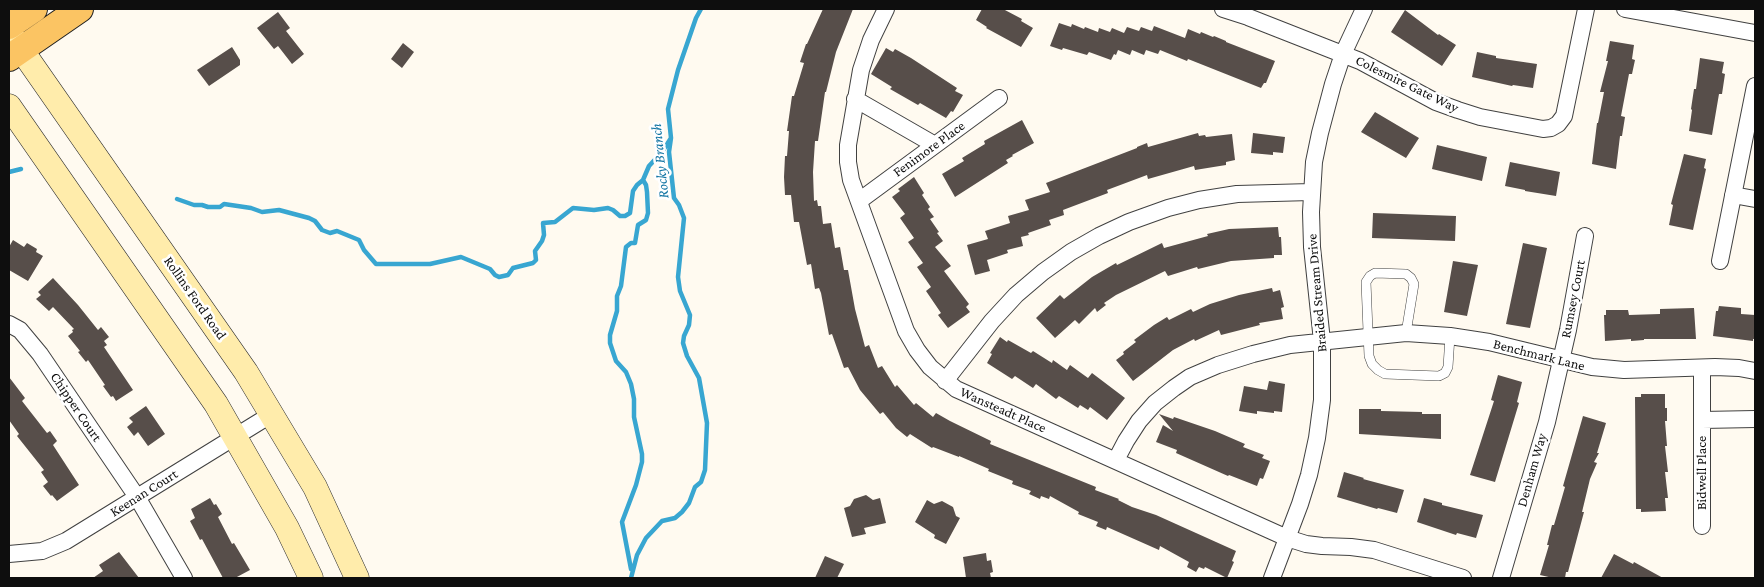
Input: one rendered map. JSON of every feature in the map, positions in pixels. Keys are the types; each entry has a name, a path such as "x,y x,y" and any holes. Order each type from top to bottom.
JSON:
{"main road":[{"path":"9,26 34,9"},
{"path":"13,47 80,9"},
{"name":"Rollins Ford Road","path":"13,47 246,372 315,487 357,578"},
{"path":"9,106 216,404 287,528 311,578"}],"street":[{"name":"Wansteadt Place","path":"886,9 871,40 861,70 848,145 848,162 851,180 906,331 916,350 930,367 956,389 1287,538 1306,544 1374,550 1463,578"},
{"path":"1223,9 1343,54"},
{"name":"Braided Stream Drive","path":"1272,578 1309,475 1317,438 1322,400 1322,341 1312,247 1311,192 1320,133 1343,54 1364,9"},
{"name":"Colesmire Gate Way","path":"1343,54 1360,60 1436,102 1458,110 1489,119 1543,129 1551,128 1558,124 1564,116 1586,9"},
{"path":"1625,9 1755,33"},
{"path":"1720,261 1755,86"},
{"name":"Fenimore Place","path":"859,201 999,98"},
{"path":"855,99 935,145"},
{"path":"945,381 992,321 1016,295 1042,272 1099,236 1129,222 1168,208 1199,200 1244,194 1311,192"},
{"path":"1733,195 1755,199"},
{"name":"Rumsey Court","path":"1561,361 1585,236"},
{"name":"Chipper Court","path":"9,324 20,330 40,354 137,497 184,578"},
{"name":"Benchmark Lane","path":"1116,460 1139,421 1156,403 1190,377 1253,354 1322,341 1406,333 1450,336 1489,342 1592,367 1624,370 1739,368 1755,371"},
{"name":"Denham Way","path":"1501,578 1547,422 1561,361"},
{"name":"Bidwell Place","path":"1702,368 1702,526"},
{"name":"Keenan Court","path":"9,554 51,548 66,541 272,414"},
{"name":"Bidwell Place","path":"1702,420 1755,419"}],"lane":[{"path":"1406,333 1414,284 1411,278 1406,274 1375,274 1370,276 1366,282 1369,356 1372,364 1378,370 1385,374 1438,376 1445,373 1448,367 1450,336"}],"building":[{"path":"823,9 853,9 836,52 825,92 818,141 815,141 814,201 817,200 818,206 821,206 823,224 831,223 835,248 840,247 844,270 848,270 855,309 865,347 869,345 878,368 882,366 895,387 897,385 914,405 916,403 933,417 936,413 991,441 990,444 1096,487 1095,490 1119,499 1132,507 1156,515 1236,551 1232,561 1234,562 1227,578 1205,567 1204,569 1199,567 1196,572 1187,567 1189,562 1160,546 1159,550 1107,527 1106,530 1096,526 1098,522 1078,514 1079,512 1050,496 1049,499 1041,496 1040,499 1029,494 1031,491 1012,484 1013,481 988,471 989,469 959,456 932,448 910,434 907,437 896,428 883,412 880,414 860,390 848,367 844,368 832,334 829,335 821,293 819,288 815,289 811,264 807,265 799,222 794,222 791,195 785,195 785,156 787,156 789,131 787,131 792,96 794,96 804,63 800,62 806,44"},
{"path":"982,9 1003,9 1022,19 1021,21 1033,28 1021,47 986,28 976,20"},
{"path":"1405,10 1438,35 1456,45 1442,66 1391,32"},
{"path":"278,12 290,28 286,31 304,54 292,64 278,46 274,49 257,28"},
{"path":"1059,23 1071,27 1072,24 1084,29 1085,27 1098,32 1099,28 1110,32 1112,28 1124,33 1127,27 1139,31 1141,27 1152,31 1154,26 1185,38 1188,29 1200,34 1201,32 1214,36 1275,61 1266,83 1261,88 1160,50 1158,54 1146,50 1144,55 1132,50 1130,55 1118,50 1111,60 1089,52 1087,55 1063,48 1062,50 1050,46"},
{"path":"1610,41 1634,45 1632,59 1635,60 1632,74 1629,74 1621,116 1625,117 1622,136 1620,136 1616,169 1592,164 1597,123 1604,92 1600,92 1608,61 1606,61"},
{"path":"403,43 414,52 402,68 391,59"},
{"path":"232,47 240,60 240,65 209,86 197,70"},
{"path":"886,48 893,52 895,49 911,58 957,88 955,91 963,95 953,112 951,111 946,118 890,89 892,87 871,74"},
{"path":"1477,52 1496,56 1496,58 1537,64 1533,88 1512,86 1472,77"},
{"path":"1700,58 1724,62 1722,73 1725,74 1722,94 1719,94 1712,135 1689,131"},
{"path":"1375,112 1419,138 1406,158 1361,132"},
{"path":"1022,120 1034,143 1012,155 1006,160 1008,163 955,197 942,174 964,161 962,158 985,144 984,141"},
{"path":"1198,133 1199,136 1205,135 1206,137 1232,134 1235,160 1226,162 1226,165 1195,170 1194,166 1148,179 1147,175 1107,190 1108,193 1063,210 1064,215 1049,220 1051,225 1021,237 1023,246 1007,250 1008,253 987,260 990,271 975,275 967,245 988,239 985,231 1010,223 1008,216 1029,210 1025,200 1050,192 1046,183 1147,143 1148,147"},
{"path":"1253,133 1285,137 1283,153 1273,152 1273,155 1251,153"},
{"path":"1437,145 1487,157 1482,181 1432,169"},
{"path":"1684,154 1706,159 1704,168 1706,169 1693,230 1669,225 1673,205 1671,204"},
{"path":"1510,162 1560,172 1556,196 1505,186"},
{"path":"914,177 924,193 922,195 930,207 928,209 934,217 930,219 943,241 935,247 951,266 944,271 969,304 966,307 970,312 948,328 938,315 941,313 926,291 931,287 917,267 923,263 908,242 914,238 900,218 905,214 892,197 900,191 898,189"},
{"path":"1373,213 1456,216 1455,241 1372,238"},
{"path":"1278,227 1279,237 1281,237 1282,255 1274,255 1274,258 1231,261 1198,269 1197,267 1168,276 1165,271 1116,295 1104,303 1106,305 1097,312 1095,308 1079,324 1075,320 1055,338 1036,318 1060,295 1064,299 1092,277 1116,263 1117,265 1162,243 1164,248 1229,229"},
{"path":"13,240 24,247 27,243 37,249 36,252 43,256 28,281 9,270 9,247"},
{"path":"1523,243 1547,248 1530,328 1506,324"},
{"path":"1453,261 1478,265 1467,316 1444,312"},
{"path":"53,278 98,330 101,327 109,337 104,341 107,345 104,347 133,390 116,401 103,386 105,385 88,360 86,362 68,336 74,329 53,307 49,311 36,299 41,295 38,292"},
{"path":"1272,288 1273,292 1280,290 1284,307 1281,308 1283,319 1259,323 1260,325 1221,335 1219,330 1195,341 1194,339 1173,350 1133,381 1116,360 1136,342 1134,340 1167,317 1169,320 1191,309 1193,312 1210,304 1239,295"},
{"path":"1719,306 1741,308 1741,314 1755,315 1755,339 1753,341 1713,336 1716,311 1718,311"},
{"path":"1694,308 1696,339 1605,341 1604,315 1606,315 1606,310 1628,310 1629,315 1660,314 1660,309"},
{"path":"1000,337 1031,353 1033,351 1052,363 1053,360 1067,370 1070,365 1088,378 1092,373 1125,398 1107,420 1090,407 1088,410 1080,405 1078,408 1059,396 1056,399 1036,384 1033,388 1015,376 1012,379 987,363 992,354 990,353"},
{"path":"1498,375 1522,382 1517,402 1519,403 1495,482 1470,475 1494,401 1491,400"},
{"path":"9,377 25,398 22,401 47,433 50,431 57,441 53,445 79,485 57,501 43,486 48,482 41,472 44,470 17,436 19,434 9,420"},
{"path":"1269,381 1285,384 1282,412 1257,411 1257,414 1239,411 1244,386 1267,390"},
{"path":"1641,394 1665,394 1667,446 1665,446 1668,472 1665,472 1668,498 1665,498 1666,511 1641,512 1641,509 1636,509 1635,397 1641,397"},
{"path":"146,406 165,434 148,446 138,432 134,436 127,427 133,422 129,418"},
{"path":"1359,409 1441,414 1441,439 1359,434"},
{"path":"1159,414 1215,431 1245,444 1243,447 1264,455 1262,458 1270,461 1263,479 1260,478 1257,486 1228,476 1176,453 1177,450 1156,442 1163,425 1173,431"},
{"path":"1583,416 1606,423 1597,453 1599,453 1594,462 1597,463 1590,479 1582,512 1584,512 1568,572 1566,572 1565,578 1553,578 1540,575"},
{"path":"1344,472 1404,490 1397,513 1337,497"},
{"path":"866,495 873,500 880,498 886,523 864,528 866,534 852,537 844,508 850,506 854,499"},
{"path":"210,498 222,514 218,517 232,544 234,543 250,570 235,578 223,578 190,521 195,518 191,509"},
{"path":"1424,498 1442,503 1442,505 1483,515 1476,538 1457,533 1456,535 1417,522"},
{"path":"927,500 934,504 942,501 953,507 956,516 960,518 946,544 934,538 935,535 915,522"},
{"path":"119,552 139,578 93,578 103,571 99,565"},
{"path":"986,553 987,561 991,560 993,572 990,573 991,578 966,578 963,557"},
{"path":"1614,554 1633,564 1634,562 1663,578 1601,578"},
{"path":"825,556 844,564 837,578 815,578"}],"waterway":[{"name":"Rocky Branch","path":"631,578 637,555 646,538 662,521 675,518 682,512 689,503 695,487 701,482 705,470 707,423 699,378 687,356 683,343 690,315 680,291 678,277 684,218 674,198 669,152 671,138 668,109 678,70 696,18 701,9"},
{"path":"177,199 194,205 208,207 220,207 224,204 251,208 262,212 279,210 309,218 315,221 322,230 330,233 337,231 359,240 364,250 376,264 430,264 461,257 490,269 499,277 508,275 513,268 533,263 536,260 535,251 544,235 543,223 555,222 573,208 594,210 608,208 620,216 630,213 633,191 643,180 649,166 662,152 671,138"},
{"path":"9,172 21,169"},
{"path":"631,569 622,522 636,485 642,462 642,454 634,417 634,399 631,384 626,372 616,361 610,343 610,335 617,311 617,296 621,286 626,247 631,243 635,243 638,225 646,220 648,213 646,185 643,180"}]}
